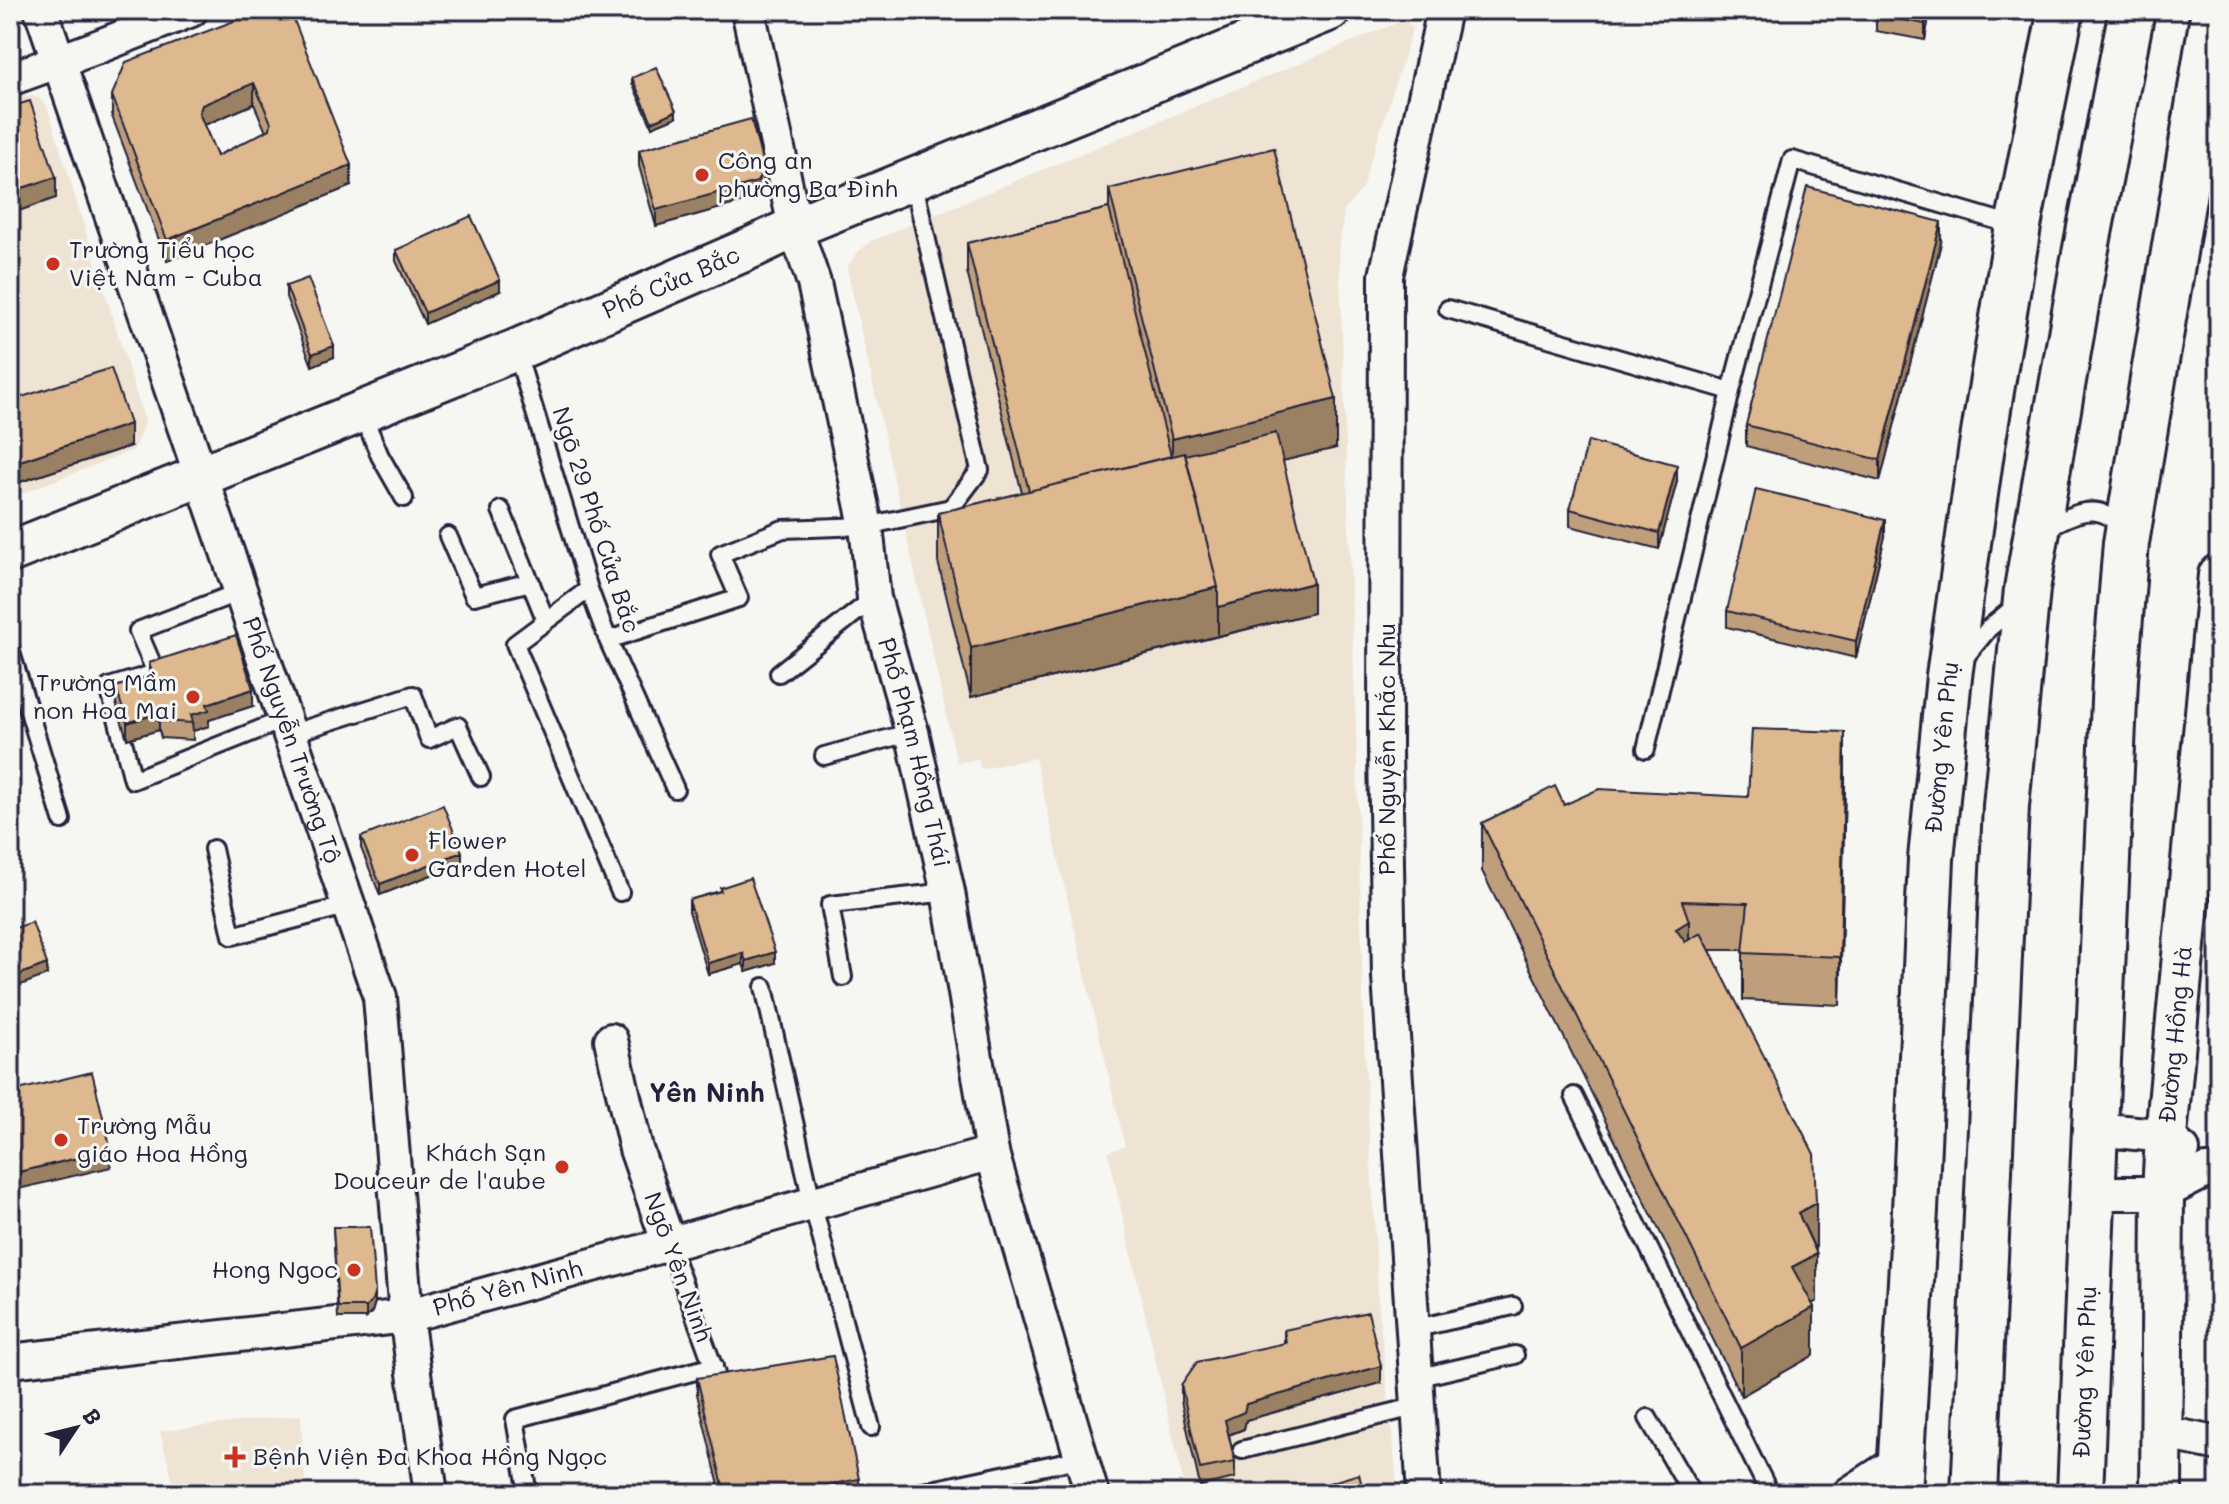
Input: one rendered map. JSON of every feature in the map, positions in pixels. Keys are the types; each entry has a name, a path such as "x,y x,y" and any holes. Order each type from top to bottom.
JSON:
{"main road":[{"name":"Đường Yên Phụ","path":"1900,1477 1931,859 1949,676 2018,226 2061,10"},
{"path":"1974,1494 2006,806 2027,589 2084,259 2132,10"},
{"name":"Đường Yên Phụ","path":"2080,1494 2115,694 2126,543 2214,10"}],"street":[{"name":"Phố Nguyễn Trường Tộ","path":"41,10 380,997 406,1316 431,1494"},
{"path":"10,79 191,10"},
{"name":"Phố Phạm Hồng Thái","path":"748,10 795,227 814,283 866,526 874,598 912,732 948,892 992,1153 1092,1494"},
{"name":"Phố Cửa Bắc","path":"10,552 516,350 795,227 1330,10"},
{"name":"Phố Nguyễn Khắc Nhu","path":"1424,1494 1389,977 1385,750 1386,276 1444,10"},
{"name":"Đường Hồng Hà","path":"2161,1494 2166,1136 2219,575"},
{"name":"Ngõ Yên Ninh","path":"611,1040 636,1149 669,1244"},
{"path":"2094,1193 2163,1193 2212,1172 2166,1136 2095,1129"},
{"name":"Phố Yên Ninh","path":"10,1361 406,1316 992,1153"},
{"path":"2161,1432 2219,1444"},
{"path":"1849,1494 1900,1477"}],"lane":[{"path":"1646,749 1731,391 1792,160 2018,226"},
{"path":"608,640 739,598 720,554 783,529 866,526 951,508 980,470 913,180"},
{"path":"1448,309 1731,391"},
{"name":"Ngõ 29 Phố Cửa Bắc","path":"516,350 589,589 608,640 675,789"},
{"path":"362,413 380,456 404,498"},
{"path":"501,510 546,621"},
{"path":"2036,535 2071,514 2095,513 2114,521 2126,543"},
{"path":"448,536 474,596 531,582"},
{"path":"589,589 515,644 620,892"},
{"path":"1949,676 1989,628 2013,610 2027,589"},
{"path":"242,591 138,631 156,673 109,687 133,780 288,726 413,695 429,739 458,726 481,777"},
{"path":"779,673 874,598"},
{"path":"10,649 62,820"},
{"path":"824,756 912,732"},
{"path":"213,849 232,936 349,905"},
{"path":"843,977 830,905 948,892"},
{"path":"764,987 812,1202 871,1427"},
{"path":"1574,1096 1770,1494"},
{"name":"Ngõ Yên Ninh","path":"669,1244 714,1366 721,1394"},
{"path":"1413,1329 1513,1306"},
{"path":"1242,1450 1417,1392 1515,1355"},
{"path":"528,1494 515,1419 714,1366"},
{"path":"1648,1418 1692,1494"},
{"path":"913,1494 1083,1458"}],"shaded area":[{"path":"1404,20 1413,27 1362,188 1344,211 1339,249 1364,1038 1379,1310 1398,1494 1229,1494 1224,1483 1201,1489 1197,1482 1184,1485 1108,1152 1125,1146 1035,758 981,769 978,759 957,763 847,268 857,253 871,241"},
{"name":"Trường Tiểu học Việt Nam - Cuba","path":"23,95 37,97 47,106 145,422 133,450 10,498 10,101"},
{"name":"Bệnh Viện Đa Khoa Hồng Ngọc","path":"301,1415 305,1484 275,1483 275,1494 176,1494 160,1431"}],"building":[{"path":"263,10 290,10 351,165 167,240 112,95 126,62","holes":["254,83 271,123 270,129 217,156 199,113 202,105"]},
{"path":"1876,10 1927,10 1925,24 1876,15"},
{"path":"656,67 676,111 652,122 632,78"},
{"path":"30,101 56,177 10,192 10,107"},
{"name":"Công an phường Ba Đình","path":"751,119 764,168 757,182 656,210 639,150"},
{"path":"1274,148 1336,399 1172,439 1109,189"},
{"path":"1807,187 1941,222 1880,460 1746,425"},
{"path":"1109,208 1171,456 1029,491 967,243"},
{"path":"471,216 500,280 425,313 396,250"},
{"path":"308,278 334,346 312,354 286,286"},
{"path":"111,368 130,424 17,462 10,447 10,372 19,398"},
{"path":"1276,433 1313,583 1218,607 1218,587 1185,455"},
{"path":"1588,441 1677,465 1659,533 1570,509"},
{"path":"1185,453 1218,587 971,648 938,513"},
{"path":"1756,489 1885,520 1856,641 1727,611"},
{"name":"Trường Mầm non Hoa Mai","path":"236,635 253,689 207,704 209,710 191,715 193,723 161,721 159,713 127,723 116,687 153,675 149,663"},
{"path":"1752,729 1845,732 1840,957 1743,953 1748,903 1682,901 1689,921 1676,929 1685,942 1701,933 1814,1154 1816,1203 1798,1213 1817,1254 1792,1267 1814,1307 1741,1348 1482,823 1555,786 1564,805 1599,789 1748,797"},
{"name":"Flower Garden Hotel","path":"443,805 462,852 380,884 361,837"},
{"path":"750,878 775,952 746,961 743,953 708,963 689,900"},
{"path":"32,922 47,964 10,978 10,930"},
{"name":"Trường Mẫu giáo Hoa Hồng","path":"92,1072 111,1150 10,1174 10,1092"},
{"name":"Hong Ngoc","path":"333,1227 370,1227 375,1291 366,1307 338,1307"},
{"path":"1368,1312 1381,1366 1246,1404 1244,1412 1225,1420 1235,1462 1200,1469 1181,1385 1197,1362 1286,1343 1284,1330"},
{"path":"833,1356 859,1479 783,1494 725,1494 697,1378"},
{"path":"1359,1474 1364,1494 1307,1494 1306,1490"}],"place":[{"name":"Công an phường Ba Đình","path":"702,175"},
{"name":"Trường Tiểu học Việt Nam - Cuba","path":"53,264"},
{"name":"Trường Mầm non Hoa Mai","path":"193,697"},
{"name":"Flower Garden Hotel","path":"412,855"},
{"name":"Trường Mẫu giáo Hoa Hồng","path":"61,1140"},
{"name":"Khách Sạn Douceur de l'aube","path":"562,1167"},
{"name":"Hong Ngoc","path":"354,1270"},
{"name":"Bệnh Viện Đa Khoa Hồng Ngọc","path":"235,1457"}],"district":[{"name":"Yên Ninh","path":"707,1093"}]}
